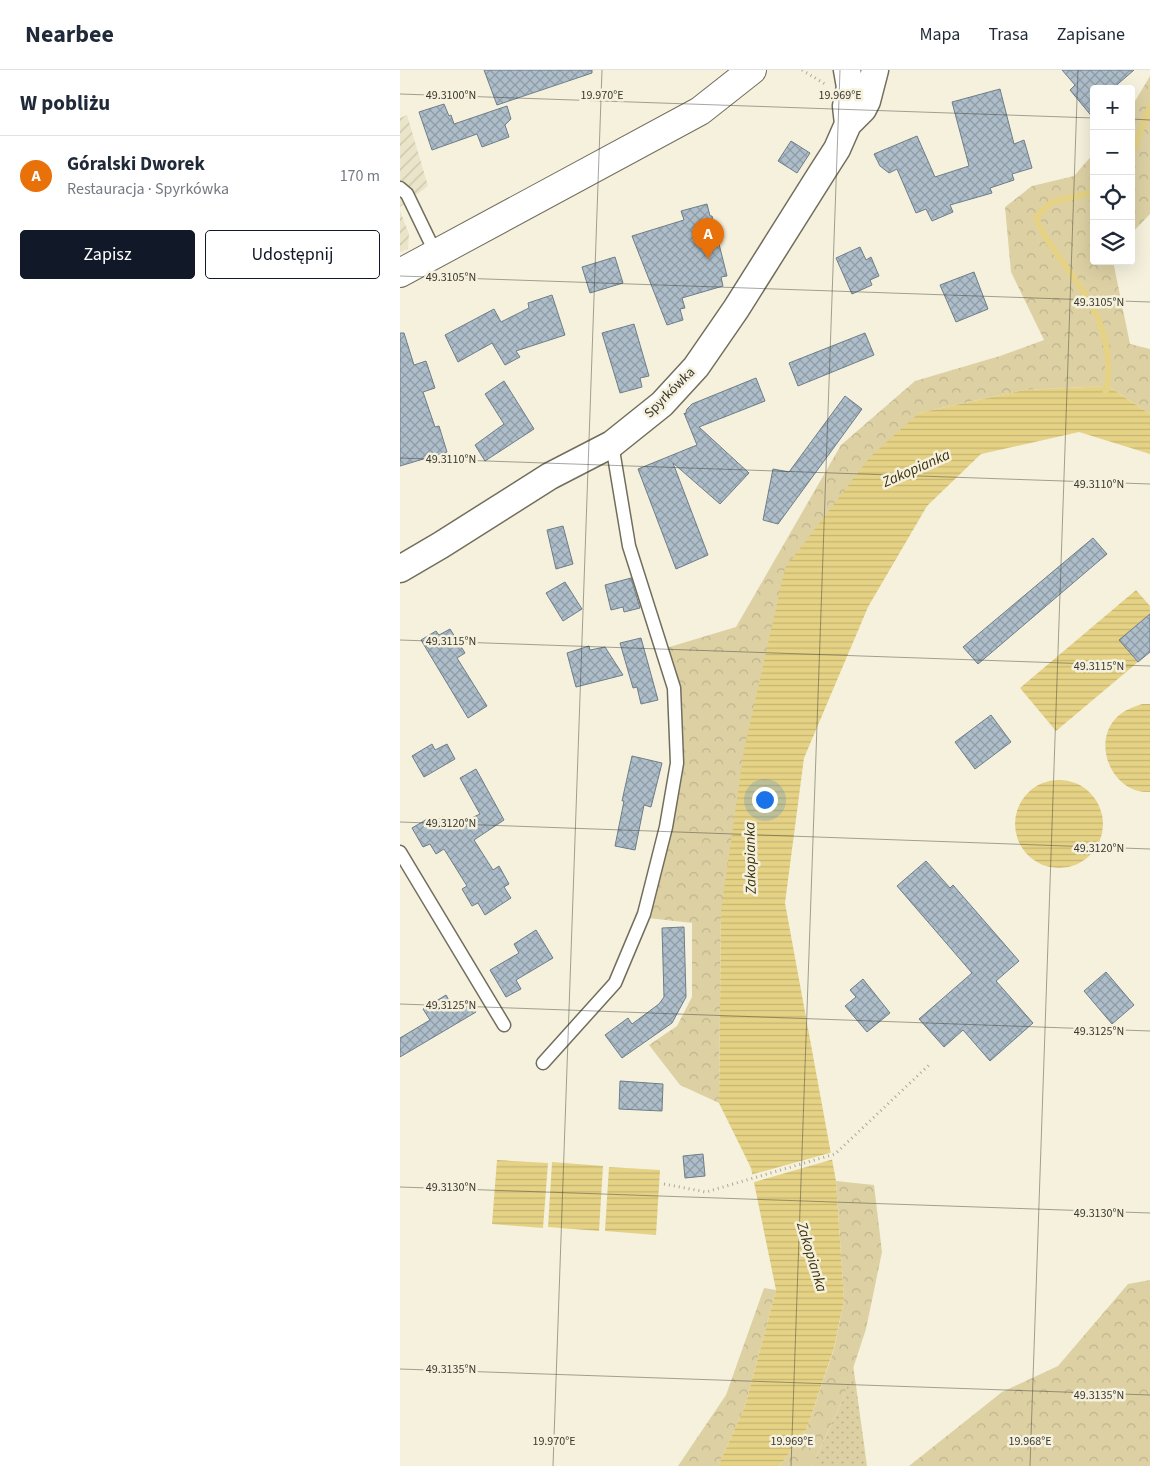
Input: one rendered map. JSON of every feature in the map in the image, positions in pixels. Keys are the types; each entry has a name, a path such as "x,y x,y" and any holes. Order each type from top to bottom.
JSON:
{"main road":[{"path":"400,273 700,111 752,70"}],"street":[{"name":"Spyrkówka","path":"847,70 850,88 846,106 848,124"},
{"name":"Spyrkówka","path":"400,569 550,476 612,444 662,404 696,366 736,309 816,183 848,124 863,109 875,70"}],"lane":[{"path":"400,188 407,194 436,254"},
{"path":"543,1063 615,983 644,914 666,827 676,763 674,688 629,546 612,444"},
{"path":"400,852 504,1025"}],"path":[{"path":"664,1184 706,1192 836,1154 929,1065"}],"shaded area":[{"path":"407,115 428,186 400,207 400,118"},
{"path":"400,211 409,234 408,249 400,252"}],"green space":[{"path":"1150,76 1150,214 1135,230 1135,130 1135,101"},
{"path":"1090,158 1090,265 1114,265 1130,344 1150,349 1150,414 1108,386 1024,390 919,413 721,911 719,1103 680,1085 649,1045 677,1026 692,997 692,923 648,918 677,797 666,648 736,627 841,445 915,381 1000,356 1044,340 1011,272 1005,207 1032,186 1074,176"},
{"path":"836,1181 874,1185 882,1252 866,1329 843,1399 812,1466 780,1466 807,1428 834,1349 844,1300"},
{"path":"1150,1280 1150,1466 909,1466 1002,1392 1058,1366 1128,1284"},
{"path":"764,1288 776,1290 745,1406 718,1466 678,1466 726,1395"},
{"path":"853,1364 867,1466 812,1466 843,1399"}],"water":[{"name":"Zakopianka","path":"1108,386 1150,414 1150,454 1079,432 981,454 927,506 868,607 804,758 785,903 836,1181 844,1300 834,1348 807,1428 780,1466 718,1466 745,1406 776,1290 751,1168 719,1103 721,911 744,750 785,568 870,457 919,413 1024,390"},
{"path":"1136,590 1150,606 1150,614 1119,640 1138,662 1056,731 1020,688"},
{"path":"1142,704 1150,704 1150,792 1137,790 1125,785 1116,776 1109,764 1106,752 1106,739 1110,727 1118,716"},
{"path":"1059,780 1076,783 1090,793 1100,807 1103,824 1100,841 1090,855 1076,865 1059,868 1042,865 1028,855 1018,841 1015,824 1018,807 1028,793 1042,783"},
{"path":"497,1160 548,1163 543,1228 492,1224"},
{"path":"552,1162 603,1166 599,1231 548,1227"},
{"path":"609,1167 660,1170 656,1235 605,1231"}],"pier":[{"path":"833,1152 834,1159 751,1183 750,1175"}],"building":[{"path":"484,70 592,70 592,73 497,105"},
{"path":"1062,70 1134,70 1117,85 1090,85 1090,114 1070,90 1075,85"},
{"path":"1000,89 1014,144 1024,140 1032,168 1012,174 1014,180 990,188 992,193 950,205 953,212 932,221 926,209 916,213 897,169 889,173 880,166 874,154 917,136 935,177 969,166 952,102"},
{"path":"444,104 454,124 507,106 511,119 505,125 509,137 482,147 477,134 432,150 419,112"},
{"path":"791,141 810,153 797,173 778,161"},
{"path":"707,204 710,216 712,216 727,276 721,277 723,286 682,298 685,308 680,309 683,320 667,325 632,236 684,220 681,211"},
{"path":"860,247 866,260 871,257 879,276 870,280 872,285 852,294 836,258"},
{"path":"615,257 623,283 590,293 582,267"},
{"path":"974,272 988,309 956,322 940,285"},
{"path":"552,295 565,335 516,351 520,357 505,365 492,343 458,362 445,335 494,309 501,322 529,308 528,303"},
{"path":"634,324 649,376 640,378 642,387 620,393 602,333"},
{"path":"400,333 404,333 414,365 426,361 435,388 423,392 435,427 439,426 447,452 400,466"},
{"path":"865,333 874,355 798,386 789,363"},
{"path":"756,378 765,401 699,427 749,473 720,504 673,463 708,555 676,569 638,469 697,445 684,413 685,415 687,409 692,404"},
{"path":"504,381 534,429 485,461 475,445 504,424 485,394"},
{"path":"845,396 862,409 778,524 763,520 773,469 789,472"},
{"path":"563,526 573,564 556,569 547,530"},
{"path":"1093,538 1107,554 978,664 963,647"},
{"path":"631,578 640,608 624,612 623,607 611,610 605,585"},
{"path":"565,582 582,609 563,621 546,593"},
{"path":"1150,614 1150,652 1138,662 1119,640"},
{"path":"450,629 465,653 457,658 487,706 468,718 421,640 436,631 439,635"},
{"path":"641,638 658,700 641,704 637,687 633,688 620,643"},
{"path":"589,646 590,650 605,647 623,675 576,687 567,653"},
{"path":"991,715 1011,742 975,769 955,742"},
{"path":"432,744 435,750 447,744 455,759 424,777 412,756"},
{"path":"632,756 662,763 651,807 644,805 635,850 615,846"},
{"path":"476,769 504,820 474,840 493,870 499,866 509,884 504,887 511,898 485,915 478,903 472,906 462,889 467,886 444,849 436,854 430,844 423,847 412,828 429,818 432,823 443,817 450,828 480,814 460,778"},
{"path":"926,861 950,888 953,885 1019,961 996,981 1033,1023 990,1061 963,1030 944,1047 919,1019 972,973 897,886"},
{"path":"684,927 686,997 672,1023 622,1058 605,1035 628,1018 632,1024 659,1004 664,997 662,928"},
{"path":"536,930 553,958 516,980 521,989 506,997 490,970 519,953 514,944"},
{"path":"1106,972 1134,1005 1112,1024 1084,991"},
{"path":"863,979 890,1013 867,1032 845,1006 856,997 850,990"},
{"path":"446,995 453,1007 468,999 476,1012 400,1057 400,1038 430,1020 423,1009"},
{"path":"620,1081 663,1084 662,1111 619,1109"},
{"path":"703,1154 705,1176 685,1178 683,1156"}],"waterway":[{"path":"1135,146 1150,106"},
{"path":"1090,193 1052,202 1036,217 1047,240 1086,296 1099,322 1107,349 1108,379 1105,394"}],"place":[{"name":"Góralski Dworek","path":"708,259"}]}
